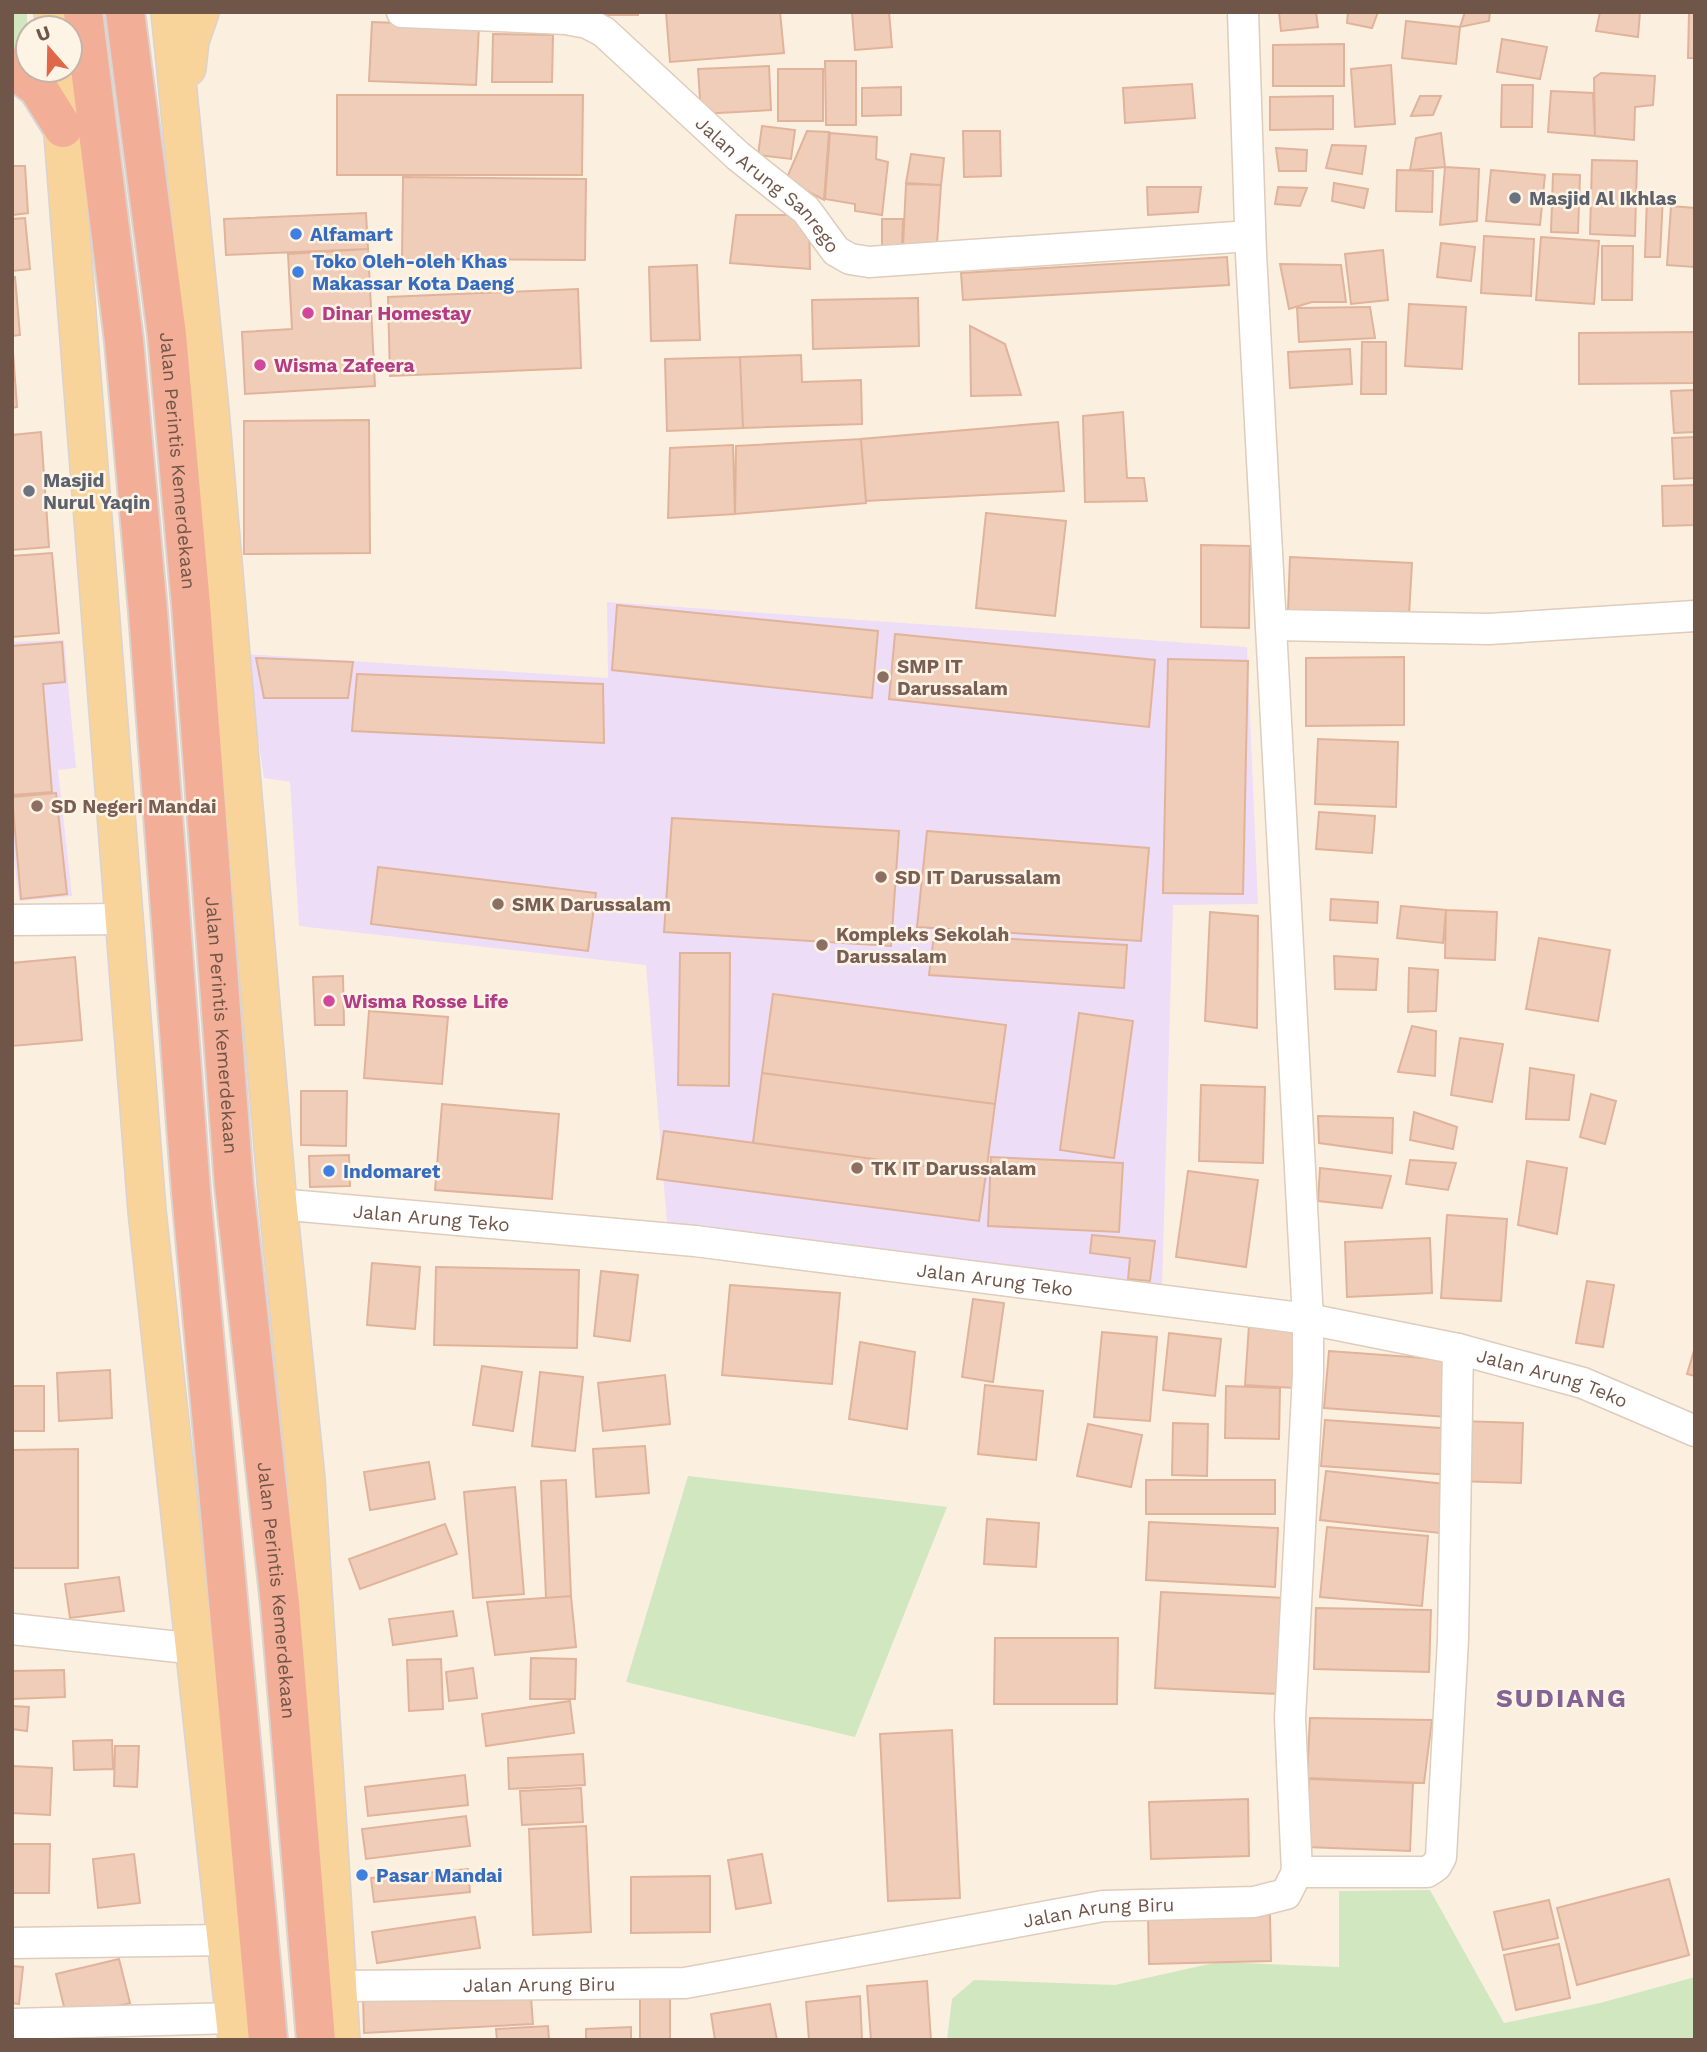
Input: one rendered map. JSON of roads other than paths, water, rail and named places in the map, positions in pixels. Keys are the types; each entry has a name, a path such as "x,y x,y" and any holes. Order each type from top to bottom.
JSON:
{"highway":[{"path":"83,12 124,341 147,598 191,1192 268,2040"},
{"name":"Jalan Perintis Kemerdekaan","path":"125,12 167,335 191,605 233,1185 280,1604 316,2040"},
{"path":"12,68 38,88 63,128"}],"main road":[{"name":"Jalan Perintis Kemerdekaan","path":"170,12 278,1204 306,1479 341,2040"},
{"path":"181,117 190,41 200,12"},
{"path":"59,84 147,1211 197,1649 236,2029"}],"street":[{"name":"Jalan Arung Sanrego","path":"402,12 566,19 587,23 604,32 738,156 806,210 836,251 850,259 869,262 1250,236"},
{"path":"1243,12 1250,236 1273,625 1308,1320 1308,1376 1290,1718 1297,1872 1427,1872 1436,1866 1441,1857 1453,1640 1458,1349"},
{"path":"1273,625 1489,629 1695,616"},
{"path":"12,920 126,919"},
{"name":"Jalan Arung Teko","path":"278,1204 695,1241 1308,1320 1458,1349 1583,1383 1695,1431"},
{"path":"12,1629 197,1649"},
{"name":"Jalan Arung Biru","path":"339,1986 685,1983 1103,1906 1234,1904 1271,1899 1286,1894 1297,1872"},
{"path":"12,1943 227,1940"},
{"path":"12,2024 236,2029"}],"place":[{"name":"Masjid Al Ikhlas","path":"1515,198"},
{"name":"Alfamart","path":"296,234"},
{"name":"Toko Oleh-oleh Khas Makassar Kota Daeng","path":"298,272"},
{"name":"Dinar Homestay","path":"308,313"},
{"name":"Wisma Zafeera","path":"260,365"},
{"name":"Masjid Nurul Yaqin","path":"29,491"},
{"name":"SMP IT Darussalam","path":"883,677"},
{"name":"SD Negeri Mandai","path":"37,806"},
{"name":"SD IT Darussalam","path":"881,877"},
{"name":"SMK Darussalam","path":"498,904"},
{"name":"Kompleks Sekolah Darussalam","path":"822,945"},
{"name":"Wisma Rosse Life","path":"329,1001"},
{"name":"TK IT Darussalam","path":"857,1168"},
{"name":"Indomaret","path":"329,1171"},
{"name":"Pasar Mandai","path":"362,1875"}],"district":[{"name":"SUDIANG","path":"1562,1698"}]}
